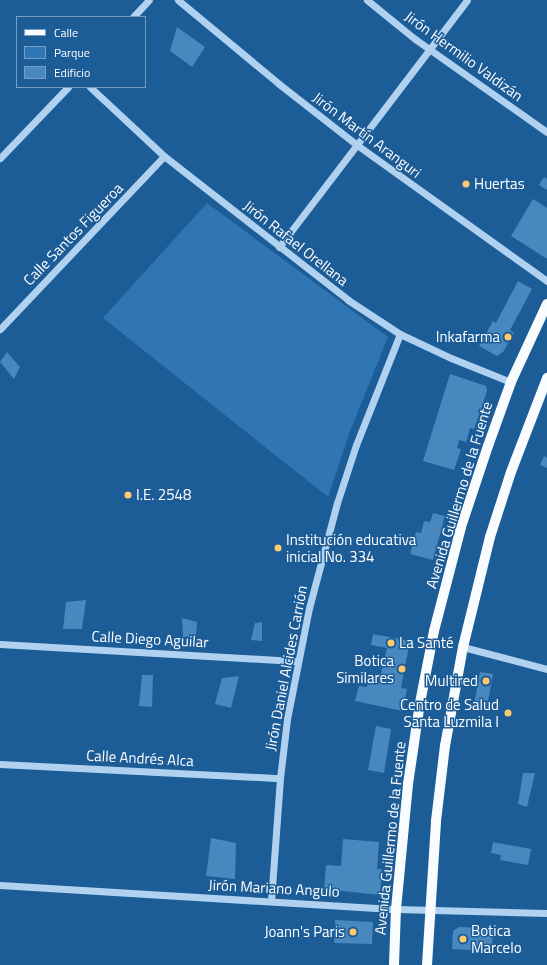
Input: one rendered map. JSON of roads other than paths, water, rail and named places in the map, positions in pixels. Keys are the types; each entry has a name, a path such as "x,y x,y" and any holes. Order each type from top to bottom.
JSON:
{"main road":[{"name":"Avenida Guillermo de la Fuente","path":"394,965 396,909 409,777 420,703 434,631 467,508 511,382 547,304"},
{"path":"427,965 436,821 444,746 463,647 490,537 511,472 547,378"}],"street":[{"path":"134,16 149,0"},
{"name":"Jirón Martín Aranguri","path":"178,0 279,84 356,145 547,281"},
{"name":"Jirón Hermilio Valdizán","path":"367,0 430,50 547,132"},
{"path":"279,247 467,0"},
{"path":"0,158 67,88"},
{"name":"Jirón Rafael Orellana","path":"91,88 164,156 348,300 400,334 451,358 511,382"},
{"name":"Calle Santos Figueroa","path":"0,329 164,156"},
{"name":"Jirón Daniel Alcides Carrión","path":"270,901 280,778 298,661 309,608 337,503 356,445 400,334"},
{"name":"Calle Diego Aguilar","path":"0,644 298,661"},
{"path":"463,647 547,668"},
{"name":"Calle Andrés Alca","path":"0,764 280,778"},
{"name":"Jirón Mariano Angulo","path":"0,885 396,909 547,913"}],"place":[{"name":"Huertas","path":"466,184"},
{"name":"Inkafarma","path":"508,337"},
{"name":"I.E. 2548","path":"128,495"},
{"name":"Institución educativa inicial No. 334","path":"278,548"},
{"name":"La Santé","path":"391,643"},
{"name":"Botica Similares","path":"402,669"},
{"name":"Multired","path":"486,681"},
{"name":"Centro de Salud Santa Luzmila I","path":"508,713"},
{"name":"Joann's Paris","path":"353,932"},
{"name":"Botica Marcelo","path":"463,939"}]}
